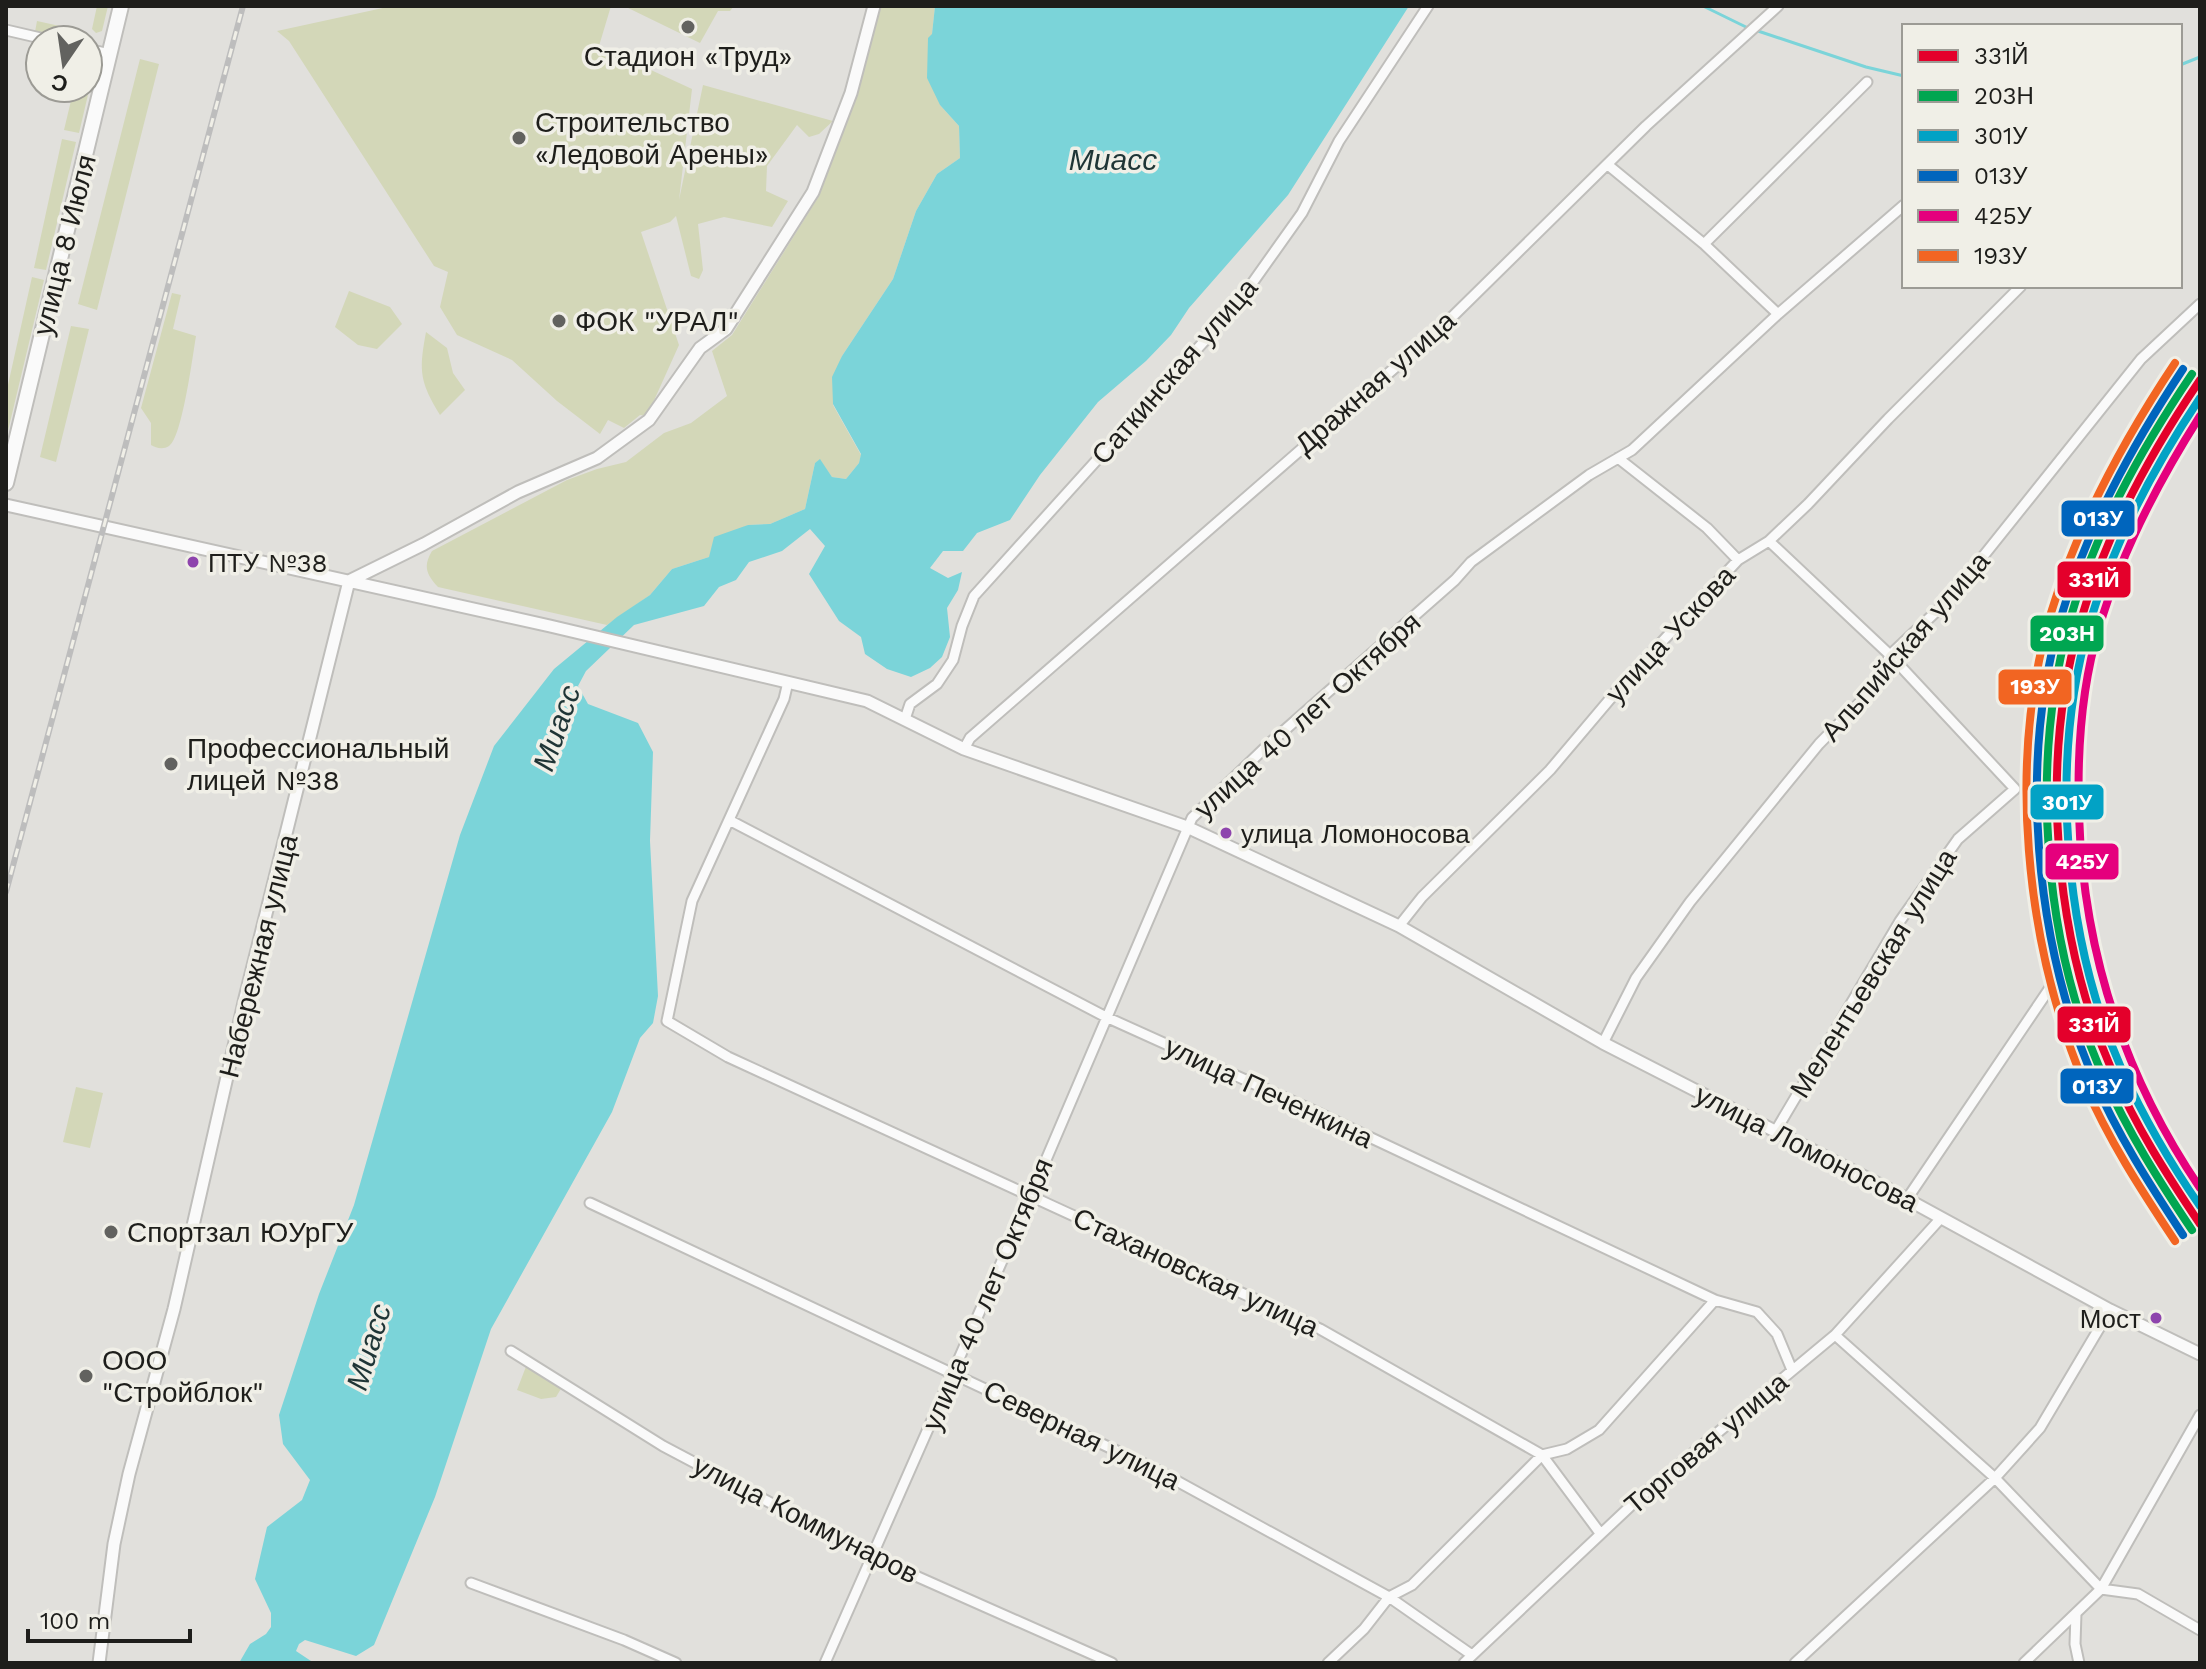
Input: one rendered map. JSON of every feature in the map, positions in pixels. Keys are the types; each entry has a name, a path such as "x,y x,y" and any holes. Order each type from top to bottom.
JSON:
{"main road":[{"name":"улица 8 Июля","path":"6,483 121,6"}],"street":[{"path":"349,581 518,492 597,458 649,420 700,348 726,329 813,192 851,93 874,6"},
{"name":"Саткинская улица","path":"905,719 910,704 937,684 953,660 974,596 1236,306 1302,213 1339,141 1428,6"},
{"name":"Дражная улица","path":"964,749 970,738 1445,324 1646,126 1778,6"},
{"path":"104,53 109,54"},
{"path":"1704,244 1867,82"},
{"path":"1608,165 1704,244 1778,314"},
{"name":"улица 40 лет Октября","path":"825,1663 1031,1195 1192,818 1271,742 1455,580 1471,562 1589,475 1632,450 1778,314 1902,207"},
{"name":"улица Ускова","path":"1399,926 1422,897 1550,770 1621,686 1738,560 1769,541 2019,288"},
{"name":"Альпийская улица","path":"1603,1043 1636,978 1690,902 1819,744 1877,685 1890,655 1940,608 1974,569 2141,359 2200,304"},
{"path":"1618,458 1707,528 1738,560"},
{"name":"улица Ломоносова","path":"6,505 550,626 867,701 964,749 1187,827 1399,926 1603,1043 1907,1199 2110,1310 2200,1354"},
{"path":"1769,541 1890,655"},
{"name":"Набережная улица","path":"99,1663 112,1555 129,1474 174,1309 245,998 349,581"},
{"name":"Мелентьевская улица","path":"1775,1132 1900,921 1958,839 2015,789 1890,655"},
{"path":"729,820 784,699 788,682"},
{"name":"улица Печенкина","path":"729,820 1106,1017 1312,1110 1715,1300 1757,1312 1777,1334 1792,1370"},
{"name":"Стахановская улица","path":"729,820 692,901 667,1021 728,1057 1320,1329 1542,1455 1600,1533"},
{"path":"1907,1199 2058,976"},
{"name":"Северная улица","path":"590,1203 1153,1468 1389,1597 1468,1659"},
{"name":"Торговая улица","path":"1468,1659 1600,1533 1835,1335 1941,1218"},
{"path":"1328,1663 1364,1629 1389,1597 1412,1585 1542,1455 1567,1449 1599,1430 1715,1300"},
{"path":"1795,1663 1995,1478 2040,1428 2110,1310"},
{"path":"1835,1335 1995,1478 2101,1589 2138,1594 2200,1630"},
{"name":"улица Коммунаров","path":"511,1351 663,1446 873,1557 1112,1663"},
{"path":"2024,1663 2101,1589 2200,1415"},
{"path":"471,1583 624,1640 676,1663"},
{"path":"2076,1613 2075,1644 2079,1663"}],"green space":[{"path":"97,6 108,6 104,24 93,24"},
{"path":"392,6 611,6 599,46 692,89 679,200 703,85 833,121 819,134 809,137 797,125 767,166 766,191 788,201 772,227 724,217 698,224 703,270 699,279 691,276 676,216 670,222 641,232 679,345 647,416 640,415 624,428 608,420 600,434 557,401 512,360 457,335 440,307 448,272 434,266 289,41 277,31"},
{"name":"Стадион «Труд»","path":"624,6 734,6 730,11 718,11 700,43"},
{"path":"881,6 935,6 932,34 940,105 959,126 960,158 937,174 916,211 893,279 842,356 833,405 861,455 859,463 846,479 832,477 820,460 815,463 805,509 770,524 748,525 709,557 672,569 650,595 607,625 438,587 427,570 432,551 567,480 626,462 664,433 691,423 727,396 712,351 732,335 819,196 857,96"},
{"path":"140,59 159,64 97,310 78,304"},
{"path":"70,104 86,104 79,133 64,130"},
{"path":"62,139 76,142 46,270 34,268"},
{"path":"32,277 44,280 6,439 6,394"},
{"path":"349,291 390,307 402,324 377,349 358,345 335,327"},
{"path":"172,293 181,295 173,329 196,336 178,428 169,446 160,448 151,445 151,423 141,408"},
{"path":"71,326 89,329 56,462 40,457"},
{"path":"426,332 447,348 453,373 465,390 440,415 422,375"},
{"path":"76,1087 103,1093 90,1148 63,1142"},
{"path":"527,1364 562,1387 556,1397 541,1399 517,1390"}],"water":[{"name":"Миасс","path":"935,6 1409,6 1288,195 1189,308 1171,335 1098,402 1040,475 1010,520 977,533 963,551 943,551 930,568 948,578 962,572 958,590 947,608 950,637 942,657 930,668 911,677 887,669 865,654 861,637 839,621 809,574 825,546 810,529 782,551 749,562 736,580 719,587 704,606 634,625 586,671 578,686 588,704 638,723 653,752 650,841 658,996 653,1023 640,1038 612,1112 491,1329 435,1497 374,1645 356,1656 305,1640 296,1651 314,1663 239,1663 250,1644 271,1627 271,1613 255,1579 267,1527 302,1500 310,1480 283,1444 279,1415 319,1294 354,1205 460,835 494,746 554,669 617,617 650,595 672,569 709,557 714,537 748,525 770,524 805,509 815,463 820,459 832,477 846,479 859,463 861,454 833,404 832,377 842,356 893,279 916,211 937,174 960,158 959,126 940,105 927,78 928,38 932,34"}],"waterway":[{"path":"1703,6 1748,28"},
{"path":"1755,30 1866,67 1902,76"},
{"path":"2182,64 2200,57"}],"railway":[{"path":"6,892 243,6"}],"transit line":[{"name":"193У","path":"2175,363 2137,422 2104,484 2062,580 2037,670 2029,729 2027,789 2029,850 2036,911 2064,1028 2084,1083 2104,1124 2175,1241"},
{"name":"013У","path":"2183,369 2113,488 2072,584 2048,673 2040,731 2037,790 2039,850 2046,910 2057,968 2073,1024 2093,1078 2113,1119 2183,1235"},
{"name":"203Н","path":"2192,374 2120,494 2079,590 2057,678 2049,735 2047,794 2049,853 2056,912 2067,970 2083,1026 2123,1118 2192,1230"},
{"name":"331Й","path":"2200,380 2163,437 2130,497 2090,590 2067,677 2057,792 2059,850 2066,909 2077,966 2093,1021 2132,1112 2200,1224"},
{"name":"301У","path":"2200,398 2136,507 2099,595 2077,678 2069,734 2067,792 2069,850 2076,908 2102,1019 2139,1105 2200,1206"},
{"name":"425У","path":"2200,416 2142,519 2108,600 2084,697 2079,791 2082,865 2089,914 2112,1010 2150,1101 2200,1188"}],"place":[{"name":"Стадион «Труд»","path":"688,27"},
{"name":"Строительство «Ледовой Арены»","path":"519,138"},
{"name":"ФОК \"УРАЛ\"","path":"559,321"},
{"name":"ПТУ №38","path":"193,562"},
{"name":"Профессиональный лицей №38","path":"171,764"},
{"name":"улица Ломоносова","path":"1226,833"},
{"name":"Спортзал ЮУрГУ","path":"111,1232"},
{"name":"Мост","path":"2156,1318"},
{"name":"ООО \"Стройблок\"","path":"86,1376"}]}
